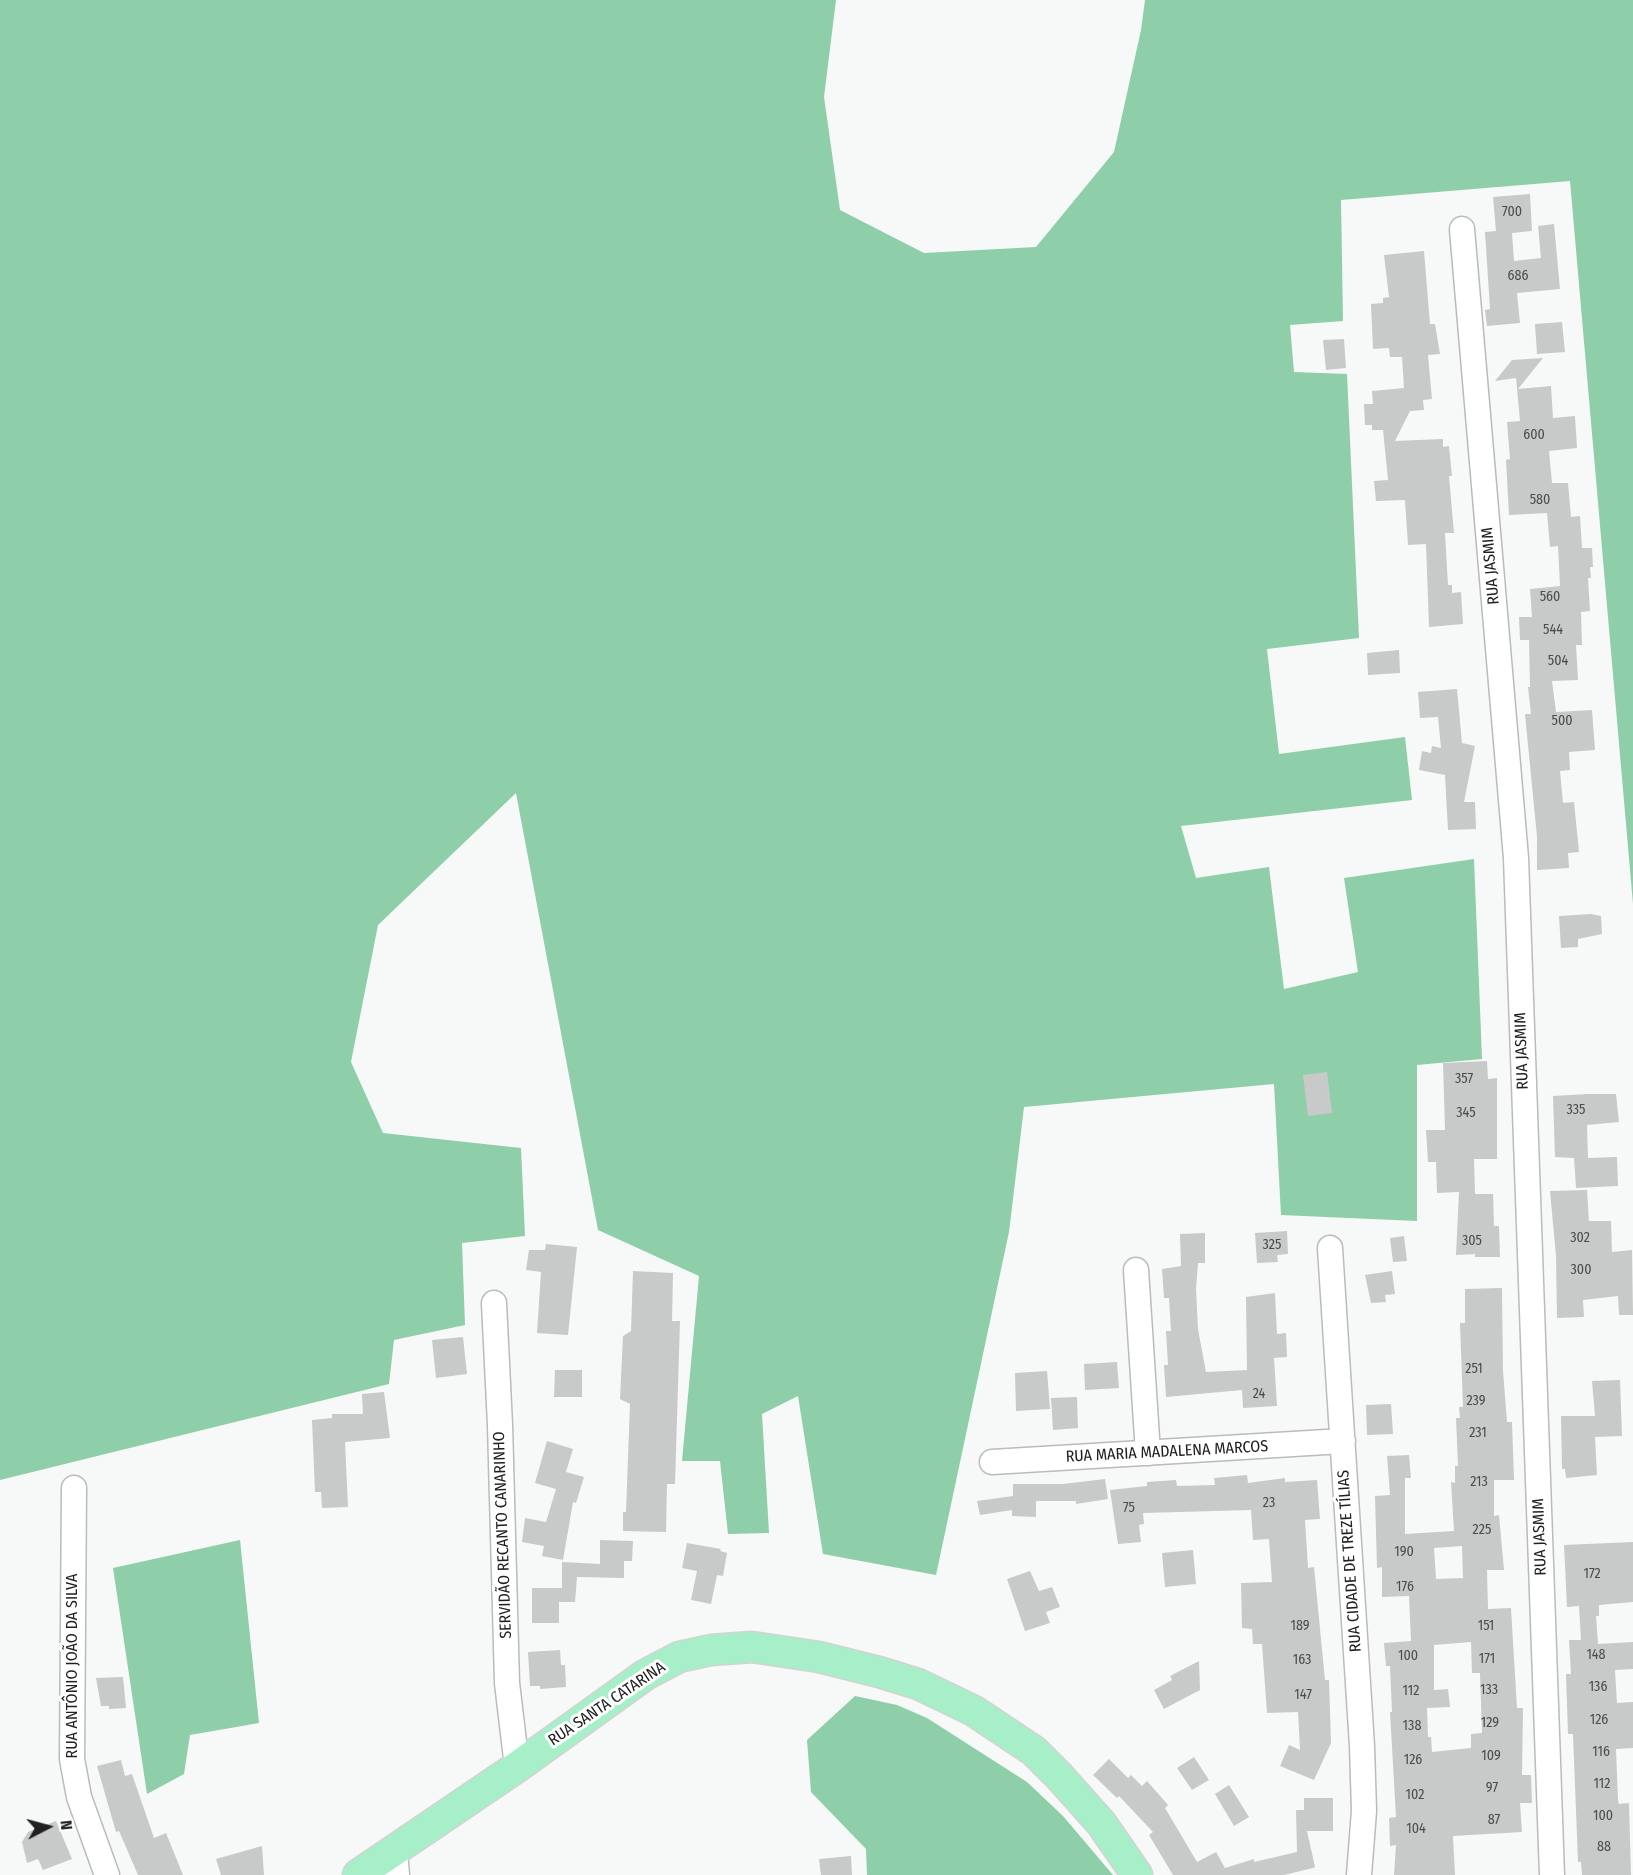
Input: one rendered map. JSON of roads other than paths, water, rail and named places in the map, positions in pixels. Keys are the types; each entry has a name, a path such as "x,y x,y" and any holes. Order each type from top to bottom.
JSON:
{"main road":[{"name":"RUA SANTA CATARINA","path":"358,1875 396,1863 517,1767 645,1675 679,1657 711,1650 752,1647 799,1653 918,1684 949,1697 1001,1727 1034,1751 1059,1776 1101,1823 1137,1875"}],"street":[{"name":"RUA JASMIM","path":"1462,229 1515,858 1552,1875"},
{"name":"RUA CIDADE DE TREZE TÍLIAS","path":"1330,1248 1362,1746 1364,1811 1359,1875"},
{"path":"1136,1270 1148,1453"},
{"name":"SERVIDÃO RECANTO CANARINHO","path":"494,1303 507,1683 517,1767"},
{"name":"RUA MARIA MADALENA MARCOS","path":"992,1462 1343,1441"},
{"name":"RUA ANTÔNIO JOÃO DA SILVA","path":"74,1488 72,1759 79,1797 107,1875"}]}
